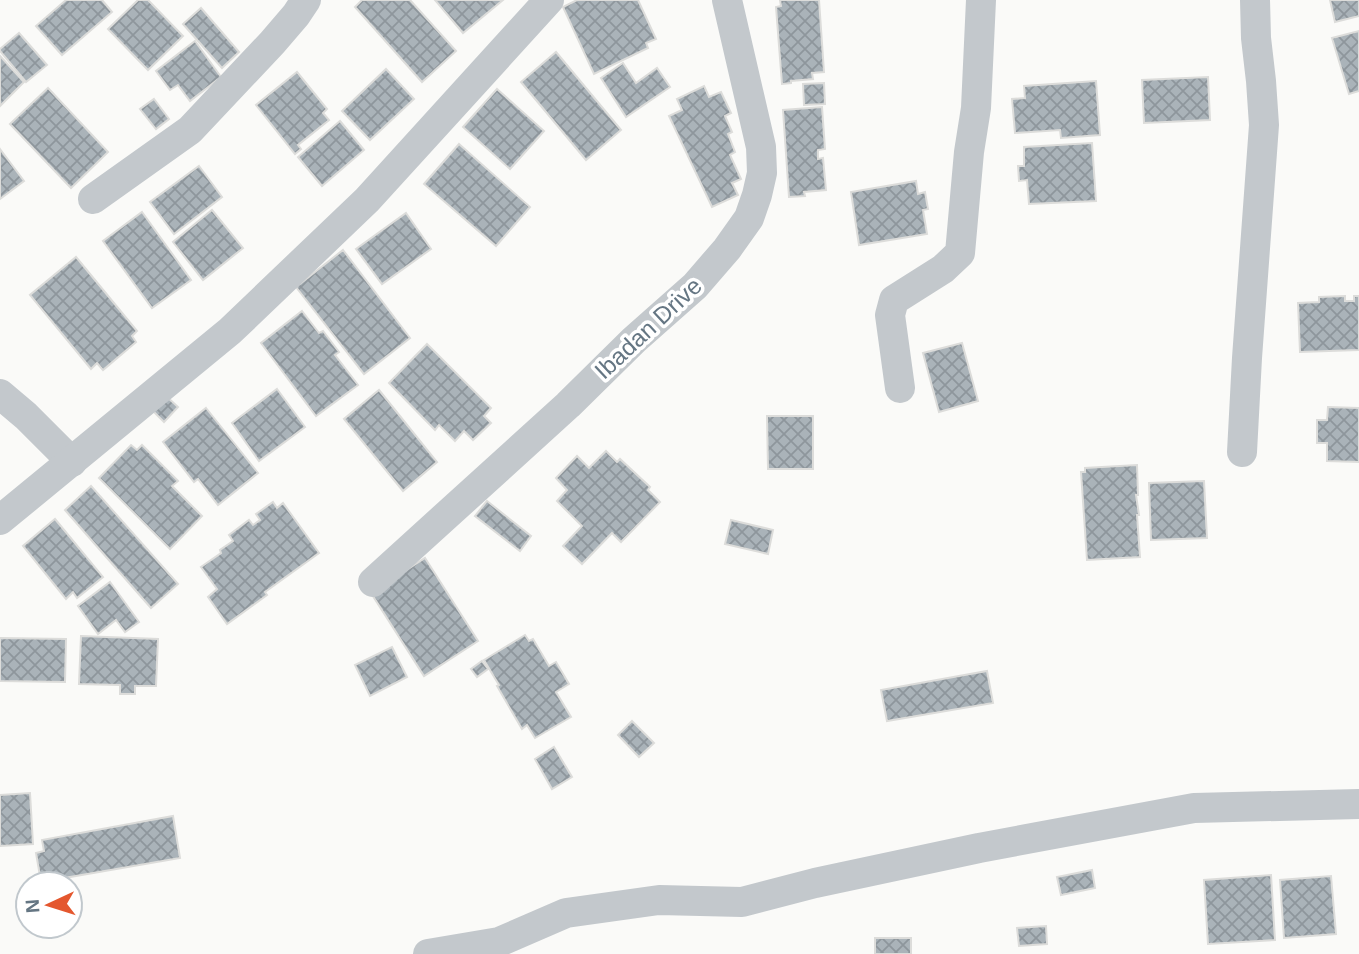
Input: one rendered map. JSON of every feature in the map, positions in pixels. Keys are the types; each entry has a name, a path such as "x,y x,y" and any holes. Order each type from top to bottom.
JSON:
{"street":[{"path":"93,199 190,130 272,43 306,0"},
{"name":"Ibadan Drive","path":"373,582 695,286 749,218 762,173 761,147 727,0"},
{"path":"900,388 890,315 894,300 943,270 960,253 969,152 976,108 981,0"},
{"path":"1242,452 1264,111 1257,53 1255,0"},
{"path":"0,520 230,331 368,200 541,3"},
{"path":"0,394 72,462"},
{"path":"428,954 501,948 565,913 659,900 742,902 815,883 979,848 1194,808 1359,804"}],"building":[{"path":"66,0 102,0 112,12 62,55 36,26"},
{"path":"138,0 148,0 183,36 148,70 108,29"},
{"path":"362,0 410,0 456,51 422,82 355,7"},
{"path":"435,0 503,0 463,33"},
{"path":"577,0 638,0 656,39 646,43 648,48 594,74 563,7"},
{"path":"780,0 819,0 824,72 812,73 813,79 782,84 776,7 781,6"},
{"path":"1330,0 1359,0 1359,16 1335,22"},
{"path":"201,8 239,52 222,68 183,24"},
{"path":"1359,31 1359,91 1349,94 1332,38"},
{"path":"19,33 47,65 26,82 0,51"},
{"path":"195,41 221,77 190,101 178,85 170,90 156,71"},
{"path":"556,52 621,130 586,160 521,82"},
{"path":"0,56 24,82 0,106"},
{"path":"623,63 636,83 657,68 670,87 626,117 601,78"},
{"path":"386,69 414,99 370,140 342,111"},
{"path":"297,72 327,109 323,113 329,120 298,145 301,149 295,154 256,105"},
{"path":"1208,77 1210,120 1144,123 1142,80"},
{"path":"1096,81 1100,135 1061,138 1060,130 1015,133 1012,99 1025,98 1024,86"},
{"path":"824,83 825,104 804,105 803,84"},
{"path":"704,86 709,97 721,92 731,113 725,116 732,132 728,134 735,152 730,155 741,179 732,183 738,195 712,207 669,116 682,110 677,99"},
{"path":"48,88 108,152 71,188 10,124"},
{"path":"497,89 544,131 510,169 463,127"},
{"path":"154,99 169,119 156,129 140,109"},
{"path":"822,107 825,149 818,150 818,159 823,158 826,190 804,192 805,196 789,197 783,110"},
{"path":"340,121 364,150 322,186 298,157"},
{"path":"1092,143 1096,201 1029,204 1027,180 1019,181 1018,166 1024,166 1024,147"},
{"path":"459,144 530,207 496,246 424,184"},
{"path":"0,149 24,181 0,199"},
{"path":"199,166 222,197 174,234 150,202"},
{"path":"916,181 918,194 925,192 928,209 923,210 927,234 859,245 851,192"},
{"path":"212,210 243,248 203,280 173,242"},
{"path":"142,212 191,280 152,308 103,241"},
{"path":"406,213 431,249 382,284 356,249"},
{"path":"343,250 410,338 364,374 296,287"},
{"path":"76,257 137,331 132,336 136,342 103,370 97,363 91,369 30,295"},
{"path":"1345,296 1345,301 1354,301 1354,296 1359,296 1359,350 1300,352 1298,303 1319,302 1319,297"},
{"path":"302,311 319,333 323,331 339,352 335,355 358,385 316,416 261,343"},
{"path":"962,343 978,401 939,412 923,353"},
{"path":"427,344 491,408 484,416 491,423 473,440 464,431 455,441 439,425 435,430 389,383"},
{"path":"277,389 305,427 259,461 232,423"},
{"path":"379,390 437,462 403,491 344,419"},
{"path":"165,395 178,407 164,422 152,410"},
{"path":"1328,407 1359,408 1359,462 1327,461 1327,443 1317,443 1317,420 1327,420"},
{"path":"206,408 258,473 218,505 198,479 194,482 163,442"},
{"path":"767,416 813,416 813,469 768,469"},
{"path":"131,445 137,450 142,445 178,481 172,486 202,516 170,549 99,478"},
{"path":"606,451 617,462 620,459 650,487 648,490 660,502 621,542 612,533 582,564 563,546 582,526 557,501 567,490 556,478 577,456 589,468"},
{"path":"1137,465 1140,557 1087,560 1081,472 1085,472 1085,468"},
{"path":"1204,481 1207,538 1151,540 1149,483"},
{"path":"91,486 178,584 151,608 65,510"},
{"path":"487,501 531,536 520,551 475,516"},
{"path":"273,502 277,508 283,503 319,553 265,592 267,595 227,624 208,597 217,589 201,567 233,541 229,535 249,520 253,525 260,520 256,514"},
{"path":"55,519 103,577 77,598 73,592 66,599 23,546"},
{"path":"731,520 773,530 768,554 725,544"},
{"path":"425,558 478,641 424,676 371,593"},
{"path":"110,582 139,622 125,632 116,620 98,634 78,606"},
{"path":"525,635 529,641 533,639 549,666 556,662 569,684 556,692 571,717 535,738 527,725 522,729 484,660"},
{"path":"81,636 158,639 156,686 135,686 135,694 120,694 120,685 79,684"},
{"path":"0,638 66,639 65,682 0,681"},
{"path":"392,647 407,677 370,696 355,665"},
{"path":"482,661 488,669 477,677 471,669"},
{"path":"987,671 993,703 887,721 881,690"},
{"path":"632,721 654,743 639,757 618,735"},
{"path":"554,747 572,777 552,789 535,759"},
{"path":"30,793 33,844 0,846 0,795"},
{"path":"173,816 180,858 84,875 84,870 39,870 36,853 44,851 42,840"},
{"path":"1092,870 1095,888 1061,895 1057,877"},
{"path":"1271,875 1275,940 1208,944 1204,880"},
{"path":"1331,876 1336,934 1284,938 1280,880"},
{"path":"1046,926 1047,944 1019,946 1017,928"},
{"path":"875,938 911,938 911,954 875,954"}]}
